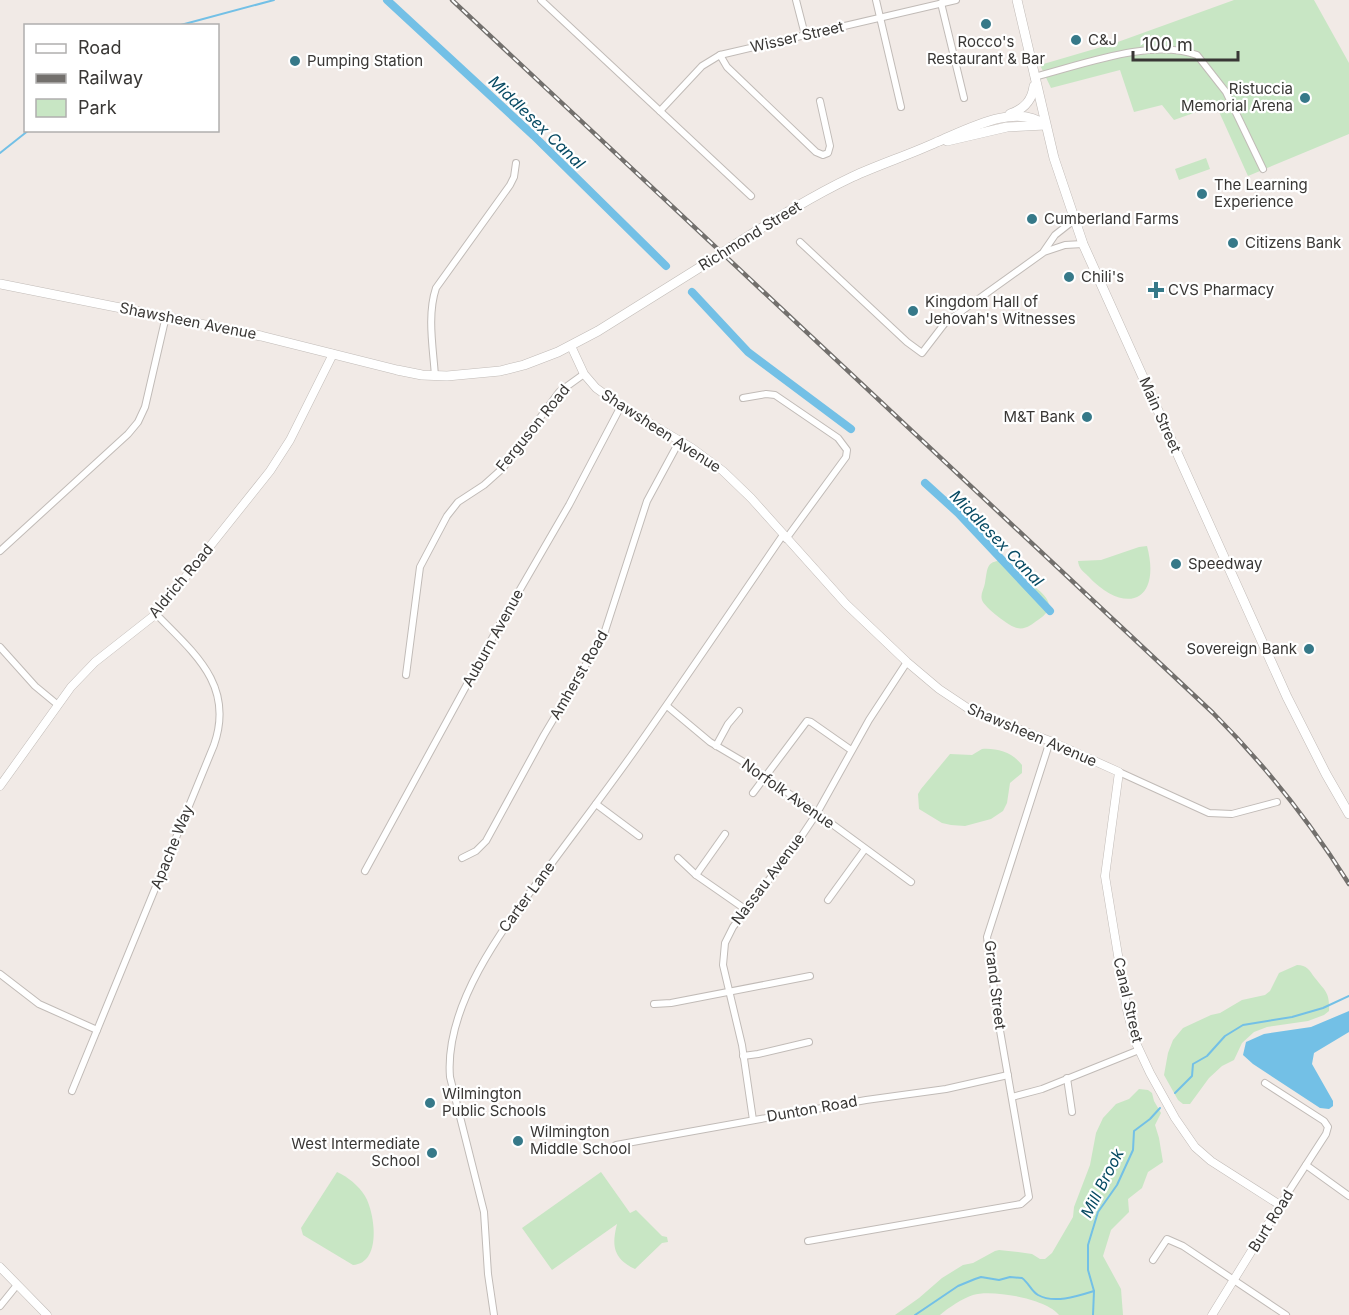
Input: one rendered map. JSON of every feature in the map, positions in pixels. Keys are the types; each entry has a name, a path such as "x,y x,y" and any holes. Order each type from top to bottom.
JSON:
{"main road":[{"name":"Main Street","path":"1017,0 1058,172 1083,244 1287,697 1349,814"},
{"path":"1001,118 1026,105 1032,95 1034,77"},
{"name":"Richmond Street","path":"571,346 804,203 852,177 967,128 1001,118 1030,117 1046,125"},
{"name":"Richmond Street","path":"938,142 1007,127 1046,125"},
{"name":"Shawsheen Avenue","path":"0,284 166,316 270,338 398,370 435,376 472,375 500,371 535,361 571,346"}],"street":[{"path":"542,0 751,196"},
{"path":"796,0 805,35"},
{"path":"876,0 901,107"},
{"name":"Wisser Street","path":"660,111 702,66 720,55 956,0"},
{"path":"941,3 964,98"},
{"path":"1034,77 1138,52 1175,50 1197,55 1226,92 1263,169"},
{"path":"720,55 727,67 808,145 818,154 826,155 830,152 830,142 820,100"},
{"path":"435,376 432,306 436,288 510,185 516,163"},
{"path":"1044,252 1055,235 1074,220"},
{"path":"800,242 902,338 922,353 945,323 1044,252 1065,245 1083,244"},
{"path":"0,551 128,434 138,422 146,402 166,316"},
{"name":"Shawsheen Avenue","path":"571,346 584,374 596,388 621,406 680,440 733,480 846,604 907,662 966,708 1050,741 1217,815 1232,814 1277,802"},
{"name":"Aldrich Road","path":"0,786 71,687 95,662 156,614 277,461 293,435 333,354"},
{"name":"Ferguson Road","path":"406,675 420,567 447,516 458,502 484,485 503,468 559,392 584,374"},
{"name":"Carter Lane","path":"494,1315 488,1274 484,1212 450,1082 449,1062 452,1042 466,1000 485,957 516,912 667,706 785,537 846,457 847,450 838,438 775,395 743,398"},
{"name":"Auburn Avenue","path":"365,871 500,624 569,505 621,406"},
{"name":"Amherst Road","path":"462,858 486,841 544,735 604,634 647,501 680,440"},
{"name":"Apache Way","path":"72,1091 214,746 219,722 217,693 207,668 156,614"},
{"path":"0,647 35,686 58,705"},
{"name":"Nassau Avenue","path":"753,1120 743,1056 723,965 723,949 728,934 817,813 851,750 907,662"},
{"name":"Norfolk Avenue","path":"667,706 716,746 817,813 910,882"},
{"path":"716,746 728,724 739,711"},
{"path":"753,793 807,721 851,750"},
{"name":"Grand Street","path":"808,1241 1021,1204 1027,1200 1029,1192 987,937 1050,741"},
{"name":"Canal Street","path":"1119,772 1105,880 1127,1010 1139,1050 1175,1118 1195,1147 1217,1165 1280,1205"},
{"path":"596,804 639,836"},
{"path":"696,875 725,834"},
{"path":"828,900 865,849"},
{"path":"678,858 696,875 745,909"},
{"path":"0,974 39,1004 97,1030"},
{"path":"654,1004 810,976"},
{"path":"743,1056 809,1042"},
{"path":"1012,1097 1139,1050"},
{"name":"Dunton Road","path":"616,1145 873,1099 936,1091 1008,1075"},
{"path":"1067,1078 1072,1112"},
{"name":"Burt Road","path":"1212,1315 1326,1134 1328,1127 1324,1121 1265,1083"},
{"path":"1306,1165 1349,1196"},
{"path":"1153,1260 1167,1239 1183,1246 1286,1315"},
{"path":"0,1267 47,1315"},
{"path":"0,1306 17,1285"}],"green space":[{"path":"1234,0 1314,0 1349,63 1349,134 1248,176 1216,105 1174,120 1162,105 1134,112 1120,70 1051,88 1040,65 1115,43"},
{"path":"1206,158 1210,169 1179,180 1175,169"},
{"path":"1147,546 1150,565 1149,580 1145,591 1137,597 1127,599 1115,596 1083,571 1078,561 1101,560"},
{"path":"1006,560 1048,601 1049,607 1046,613 1026,627 1017,628 1009,624 992,612 982,600 989,566 991,563"},
{"path":"982,749 1004,752 1014,757 1022,765 1022,773 1010,783 1007,803 1003,811 991,819 965,826 942,823 919,809 918,794 950,754 972,755"},
{"path":"1297,965 1308,969 1324,989 1329,1000 1329,1011 1308,1021 1267,1027 1254,1032 1242,1043 1234,1060 1222,1066 1209,1078 1190,1104 1183,1104 1178,1100 1164,1075 1173,1040 1183,1028 1220,1013 1242,1000 1265,995 1270,991 1279,973"},
{"path":"1139,1089 1152,1093 1161,1113 1155,1125 1163,1162 1148,1172 1142,1188 1128,1199 1129,1212 1111,1230 1103,1256 1121,1289 1123,1315 1059,1315 1053,1309 1032,1300 1005,1294 982,1293 969,1296 940,1315 895,1315 942,1278 963,1265 973,1263 995,1251 1032,1254 1040,1259 1045,1259 1052,1253 1073,1217 1074,1207 1090,1165 1096,1133 1103,1118 1116,1104 1129,1099"},
{"path":"337,1172 349,1179 365,1196 373,1225 374,1236 369,1256 353,1265 303,1235 301,1228"},
{"path":"601,1172 630,1213 636,1210 662,1236 667,1237 668,1242 662,1243 635,1269 622,1260 616,1250 614,1238 617,1224 552,1270 522,1228"}],"water":[{"path":"1349,1011 1349,1032 1314,1053 1312,1064 1333,1101 1333,1106 1329,1109 1320,1108 1243,1055 1246,1042 1264,1034 1311,1027"}],"waterway":[{"path":"184,24 274,0"},
{"name":"Middlesex Canal","path":"387,0 534,136 666,266"},
{"path":"0,153 26,132"},
{"name":"Middlesex Canal","path":"692,292 748,352 851,429"},
{"name":"Middlesex Canal","path":"925,483 958,513 1050,611"},
{"name":"Mill Brook","path":"1175,1093 1192,1076 1193,1064 1207,1056 1225,1036 1243,1025 1292,1017 1323,1008 1349,996"},
{"name":"Mill Brook","path":"1093,1315 1094,1291 1088,1270 1088,1245 1098,1212 1117,1185 1133,1150 1134,1131 1160,1108"},
{"path":"915,1315 958,1286 981,1277 999,1280 1010,1277 1022,1278 1036,1293 1051,1299 1094,1291"}],"railway":[{"path":"452,0 1213,713 1286,795 1319,838 1349,884"}],"place":[{"name":"Rocco's Restaurant & Bar","path":"986,24"},
{"name":"C&J","path":"1076,40"},
{"name":"Pumping Station","path":"295,61"},
{"name":"Ristuccia Memorial Arena","path":"1305,98"},
{"name":"The Learning Experience","path":"1202,194"},
{"name":"Cumberland Farms","path":"1032,219"},
{"name":"Citizens Bank","path":"1233,243"},
{"name":"Chili's","path":"1069,277"},
{"name":"CVS Pharmacy","path":"1156,290"},
{"name":"Kingdom Hall of Jehovah's Witnesses","path":"913,311"},
{"name":"M&T Bank","path":"1087,417"},
{"name":"Speedway","path":"1176,564"},
{"name":"Sovereign Bank","path":"1309,649"},
{"name":"Wilmington Public Schools","path":"430,1103"},
{"name":"Wilmington Middle School","path":"518,1141"},
{"name":"West Intermediate School","path":"432,1153"}]}
